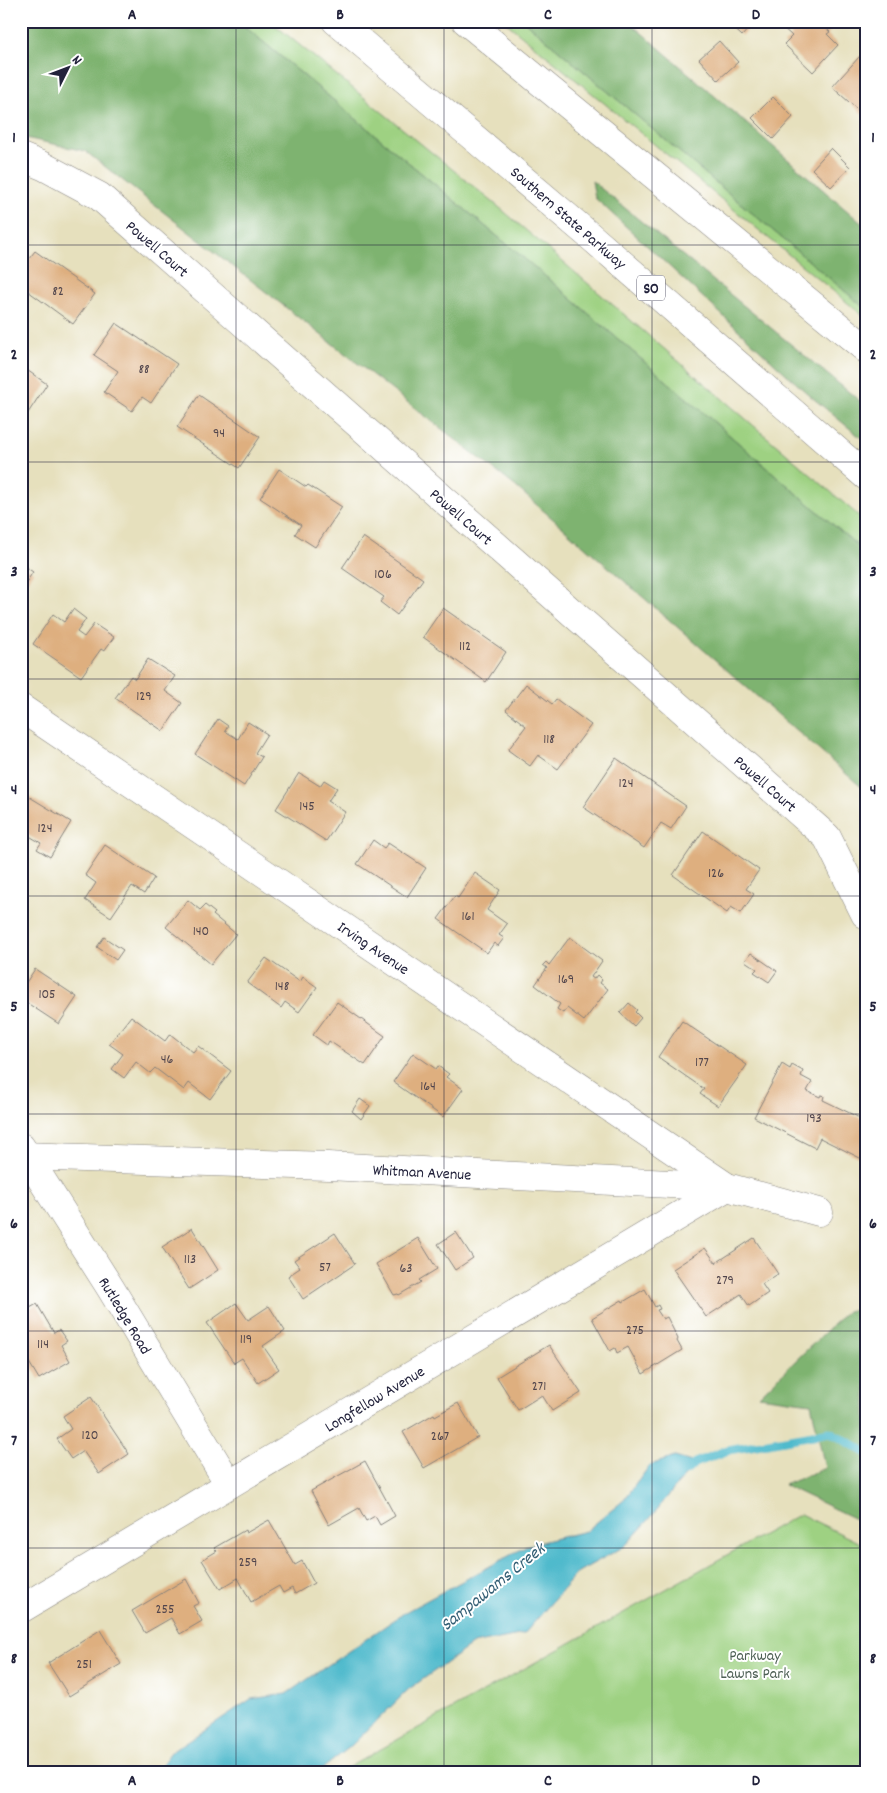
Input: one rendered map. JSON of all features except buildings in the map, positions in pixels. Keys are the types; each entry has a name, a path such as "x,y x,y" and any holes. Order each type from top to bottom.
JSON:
{"main road":[{"name":"Southern State Parkway","path":"336,21 590,236 866,476"},
{"path":"466,21 866,348"},
{"name":"Powell Court","path":"21,157 43,166 99,196 827,837 865,914"},
{"name":"Irving Avenue","path":"21,708 727,1186"},
{"name":"Whitman Avenue","path":"23,1153 727,1186 819,1212"},
{"name":"Rutledge Road","path":"23,1153 111,1289 229,1484"},
{"name":"Longfellow Avenue","path":"21,1609 727,1186"}],"green space":[{"path":"21,21 238,21 538,270 866,553 866,791 515,486 85,151 21,137"},
{"path":"238,21 270,21 500,208 866,522 866,553 538,270"},
{"path":"504,21 524,21 866,309 866,318"},
{"path":"524,21 628,21 866,227 866,309"},
{"path":"592,181 866,406 866,442 808,394 595,198"},
{"path":"866,1307 866,1524 784,1485 825,1468 811,1403 759,1396 847,1311"},
{"name":"Parkway Lawns Park","path":"800,1514 866,1546 866,1762 845,1772 340,1772"}],"water":[{"path":"675,1457 695,1463 625,1546 578,1572 524,1634 473,1644 409,1689 351,1746 321,1770 316,1772 156,1772 171,1752 251,1699 286,1694 407,1611 529,1545 586,1531 624,1500 650,1465"}],"waterway":[{"name":"Sampawams Creek","path":"686,1471 695,1463 728,1450 830,1432 866,1452"}]}
